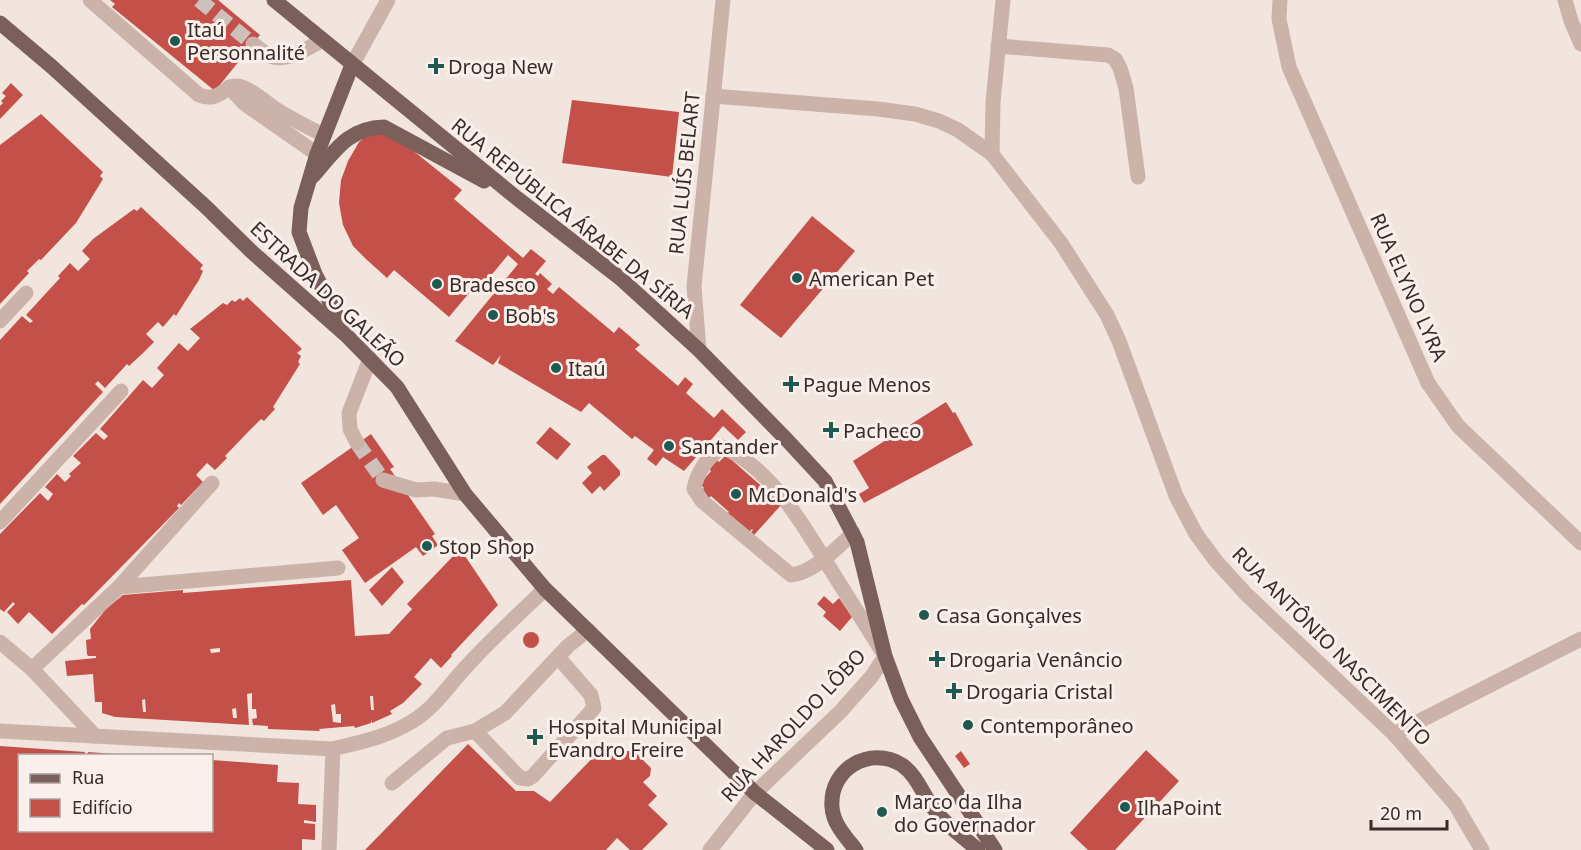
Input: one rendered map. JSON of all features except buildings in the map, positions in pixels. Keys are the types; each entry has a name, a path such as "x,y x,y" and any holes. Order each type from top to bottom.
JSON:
{"main road":[{"name":"RUA REPÚBLICA ÁRABE DA SÍRIA","path":"274,0 518,199 620,278 699,350 787,440 825,481 853,533 885,656"},
{"name":"ESTRADA DO GALEÃO","path":"0,22 206,207 370,359 397,387 465,494 545,589 755,792 827,850"},
{"path":"348,337 315,274 299,232 301,208 308,182 352,65"},
{"path":"308,182 354,133 369,128 384,128 518,199"},
{"path":"885,656 901,699 920,737 995,850"},
{"path":"856,850 840,830 835,819 832,796 841,775 850,766 859,761 881,758 892,760 910,772 937,813 978,850"}],"street":[{"path":"90,0 199,95 215,98 229,87 241,86 295,120 324,135"},
{"path":"352,65 388,0"},
{"name":"RUA LUÍS BELART","path":"699,350 694,286 723,0"},
{"path":"992,154 993,102 1003,0"},
{"name":"RUA ELYNO LYRA","path":"1280,0 1279,19 1289,67 1428,383 1458,426 1581,543"},
{"path":"1565,0 1581,44"},
{"path":"253,44 271,57 282,58 323,40"},
{"path":"998,46 1108,55 1115,59 1126,88 1137,177"},
{"path":"229,87 245,104 317,154"},
{"name":"RUA ANTÔNIO NASCIMENTO","path":"713,96 915,114 939,121 958,130 992,154 1061,243 1107,315 1119,340 1176,496 1196,534 1216,561 1246,594 1394,734 1455,804 1482,850"},
{"path":"0,321 26,293"},
{"path":"357,443 350,429 349,413 370,359"},
{"path":"0,522 121,391"},
{"path":"853,533 825,559 798,574 790,575 702,501 694,489 696,477 714,453 723,447 744,459 787,501 825,559 885,656"},
{"path":"383,480 416,490 434,489 465,494"},
{"path":"32,669 119,587 212,483"},
{"path":"119,587 338,568"},
{"path":"0,731 333,749 392,733 433,706 466,666 545,589"},
{"path":"392,783 447,738 475,731 505,713 558,657 588,630"},
{"path":"1394,734 1581,639"},
{"path":"0,642 32,669 95,736"},
{"name":"RUA HAROLDO LÔBO","path":"710,850 755,792 840,712 872,676 885,656"},
{"path":"475,731 520,778 528,779 533,776 594,708 591,695 558,657"},
{"path":"328,850 333,749"}],"tunnel":[{"path":"199,0 253,44"},
{"path":"357,443 383,480"}],"place":[{"name":"Itaú Personnalité","path":"175,41"},
{"name":"Droga New","path":"436,66"},
{"name":"American Pet","path":"797,278"},
{"name":"Bradesco","path":"437,284"},
{"name":"Bob's","path":"493,315"},
{"name":"Itaú","path":"556,368"},
{"name":"Pague Menos","path":"791,384"},
{"name":"Pacheco","path":"831,430"},
{"name":"Santander","path":"669,446"},
{"name":"McDonald's","path":"736,494"},
{"name":"Stop Shop","path":"427,546"},
{"name":"Casa Gonçalves","path":"924,615"},
{"name":"Drogaria Venâncio","path":"937,659"},
{"name":"Drogaria Cristal","path":"954,691"},
{"name":"Contemporâneo","path":"968,725"},
{"name":"Hospital Municipal Evandro Freire","path":"535,737"},
{"name":"IlhaPoint","path":"1125,807"},
{"name":"Marco da Ilha do Governador","path":"882,812"}]}
